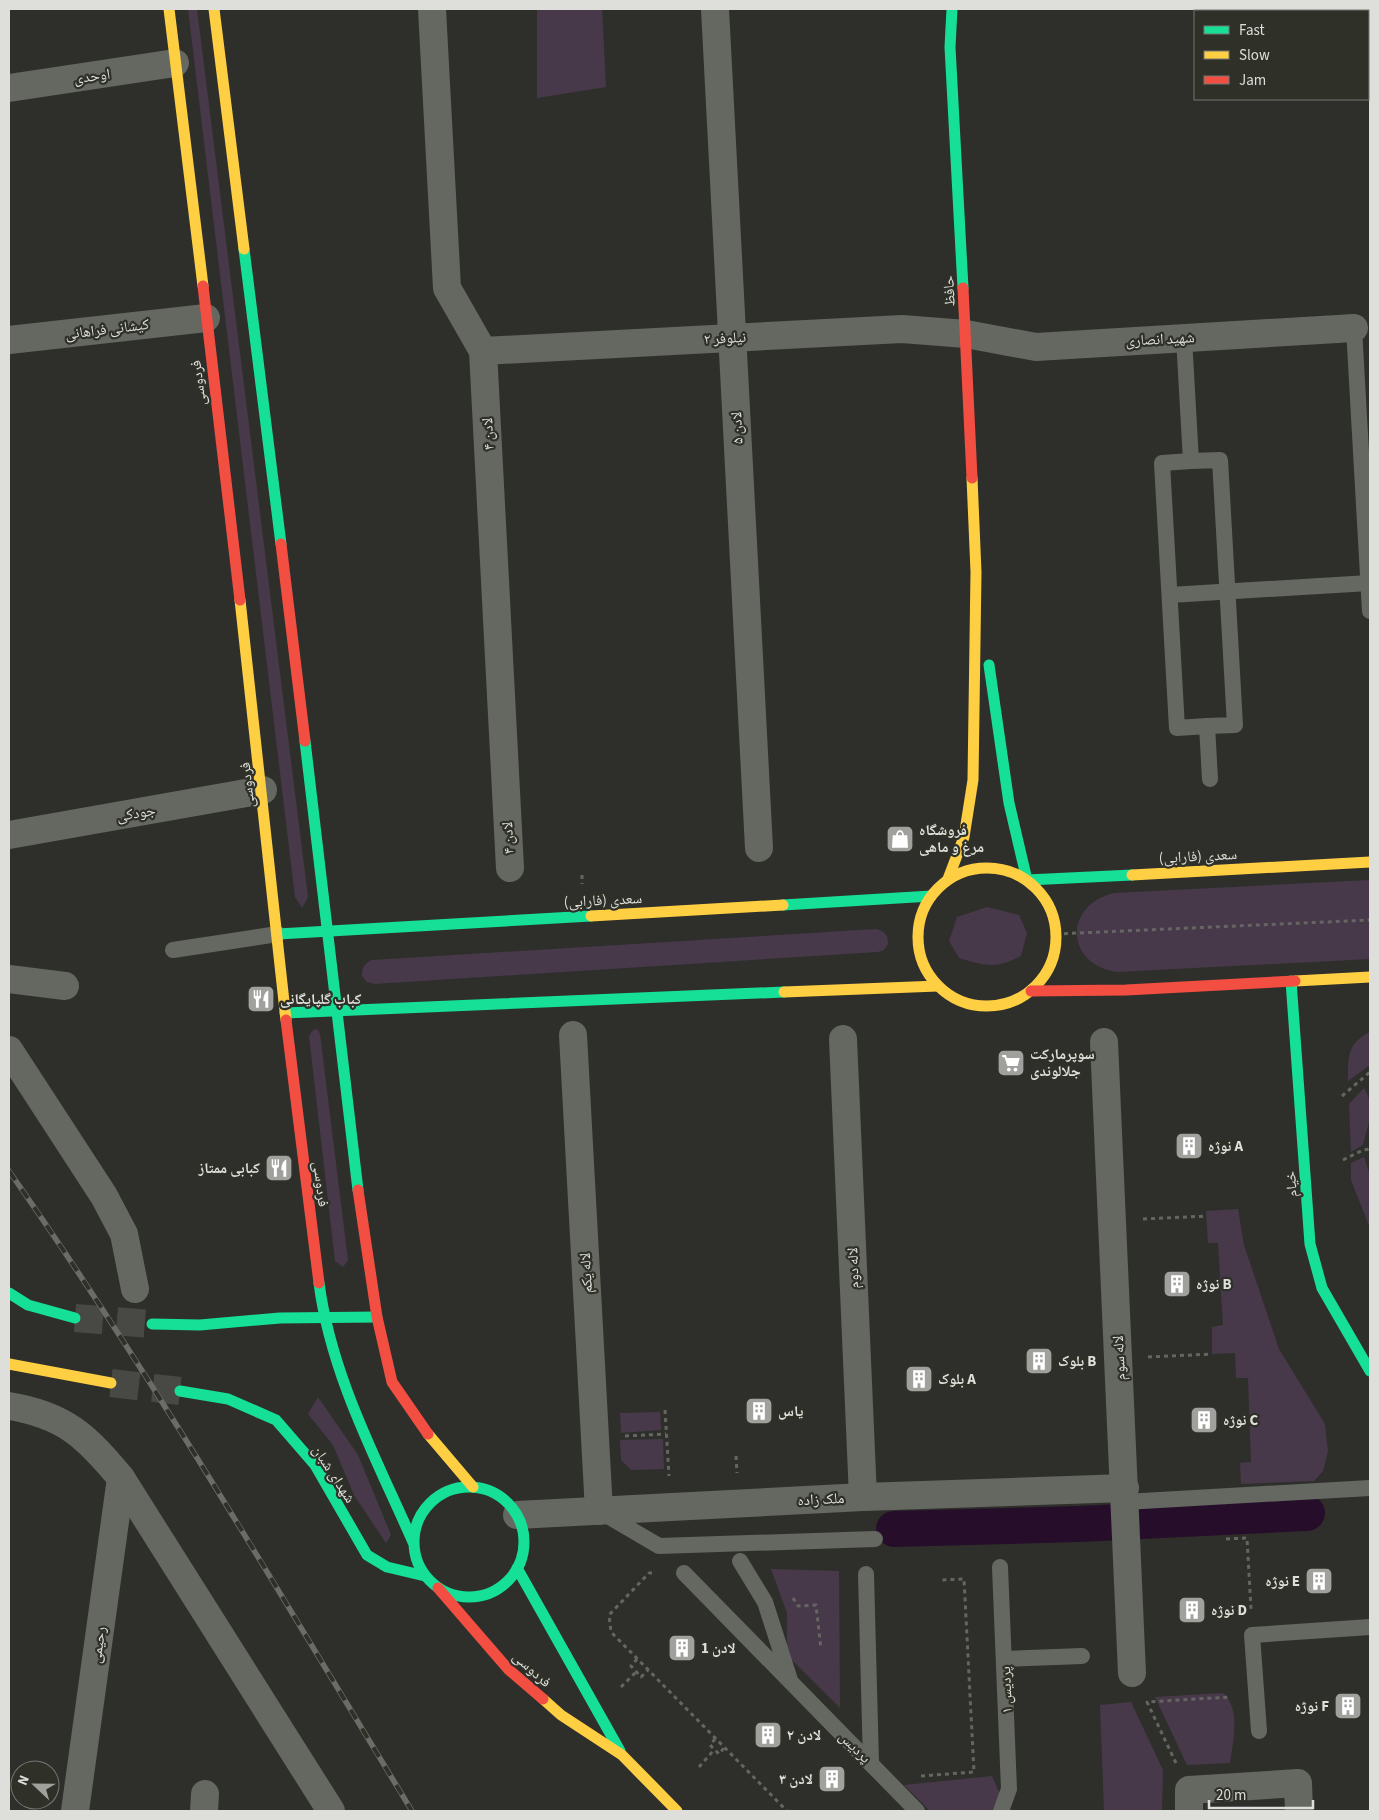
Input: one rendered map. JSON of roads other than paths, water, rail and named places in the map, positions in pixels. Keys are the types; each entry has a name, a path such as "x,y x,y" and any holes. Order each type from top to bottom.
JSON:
{"street":[{"name":"فردوسی","path":"169,9 263,790 285,1013 324,1318 346,1390 413,1542"},
{"path":"214,9 329,931 359,1198 377,1318 392,1382 425,1430 473,1486"},
{"name":"لادن ۴","path":"432,9 447,288 483,352 510,868"},
{"name":"لادن ۵","path":"716,9 758,848"},
{"name":"حافظ","path":"952,9 950,47 966,334 976,572"},
{"name":"اوحدی","path":"9,88 175,63"},
{"name":"کیشانی فراهانی","path":"9,340 206,318"},
{"name":"شهید انصاری","path":"966,334 1036,347 1354,328"},
{"name":"نیلوفر ۲","path":"483,352 902,329 966,334"},
{"path":"976,572 1009,803 1027,880"},
{"path":"948,879 964,838 973,780 976,572"},
{"name":"جودکی","path":"9,835 263,790"},
{"name":"سعدی (فارابی)","path":"1027,880 1370,862"},
{"path":"992,867 1010,871 1027,880 1041,892 1051,908 1056,934 1057,944 1052,962 1043,978 1031,991 1016,1000 1000,1005 967,1004 938,986 922,959 918,942 919,926 923,911 931,896 948,879 972,869 992,867"},
{"name":"سعدی (فارابی)","path":"278,934 931,896"},
{"path":"1031,991 1126,990 1370,977"},
{"path":"9,979 65,986"},
{"name":"خیام","path":"1291,981 1310,1244 1322,1288 1370,1371"},
{"path":"285,1013 938,986"},
{"name":"لاله یکم","path":"573,1036 599,1511"},
{"name":"لاله دوم","path":"843,1039 863,1497"},
{"name":"لاله سوم","path":"1104,1042 1132,1673"},
{"path":"9,1050 104,1196 124,1234 135,1289"},
{"path":"9,1293 28,1305 75,1318"},
{"path":"152,1324 200,1325 280,1318 377,1318"},
{"path":"9,1364 111,1383"},
{"name":"شهدای شبان","path":"180,1391 228,1399 276,1420 315,1465 367,1555 387,1567 425,1576"},
{"path":"9,1406 50,1418 74,1428 92,1443 122,1478 332,1811"},
{"name":"رحیمی","path":"75,1811 122,1478"},
{"path":"473,1486 490,1491 506,1501 517,1515 523,1532 523,1551 517,1568 506,1582 490,1592 473,1597 455,1596 438,1588 425,1576 417,1560 413,1542 416,1524 425,1508 438,1495 455,1488 473,1486"},
{"name":"ملک زاده","path":"517,1515 863,1497 1125,1495"},
{"name":"فردوسی","path":"517,1568 622,1755"},
{"name":"فردوسی","path":"438,1588 508,1669 561,1715 622,1755 677,1811"},
{"path":"1189,1801 1298,1782 1300,1811"}],"lane":[{"path":"1354,328 1370,611"},
{"path":"1184,338 1191,461"},
{"path":"1220,460 1235,724 1178,728 1162,463 1191,461 1220,460"},
{"path":"1170,595 1369,583"},
{"path":"1207,726 1210,779"},
{"path":"173,950 278,934"},
{"path":"1125,1495 1370,1488"},
{"path":"599,1511 659,1546 874,1539"},
{"path":"740,1561 765,1602 792,1684"},
{"name":"پردیس ۱","path":"1000,1567 1009,1790 1002,1811"},
{"name":"پردیس","path":"684,1574 917,1811"},
{"path":"866,1574 871,1764"},
{"path":"1260,1731 1252,1635 1370,1627"},
{"path":"1005,1659 1082,1656"}],"waterway":[{"path":"894,1529 1079,1524 1307,1513"}],"tunnel":[{"path":"75,1318 152,1324"},
{"path":"111,1383 180,1391"}],"railway":[{"path":"9,1171 63,1249 166,1408 412,1811"}],"place":[{"name":"فروشگاه مرغ و ماهی","path":"900,839"},
{"name":"کباب گلپایگانی","path":"261,999"},
{"name":"سوپرمارکت جلالوندی","path":"1011,1063"},
{"name":"نوژه A","path":"1189,1146"},
{"name":"کبابی ممتاز","path":"279,1168"},
{"name":"نوژه B","path":"1177,1284"},
{"name":"بلوک B","path":"1039,1361"},
{"name":"بلوک A","path":"919,1379"},
{"name":"یاس","path":"759,1411"},
{"name":"نوژه C","path":"1204,1420"},
{"name":"نوژه E","path":"1319,1581"},
{"name":"نوژه D","path":"1192,1610"},
{"name":"لادن 1","path":"682,1648"},
{"name":"نوژه F","path":"1348,1706"},
{"name":"لادن ۲","path":"768,1735"},
{"name":"لادن ۳","path":"832,1779"}]}
